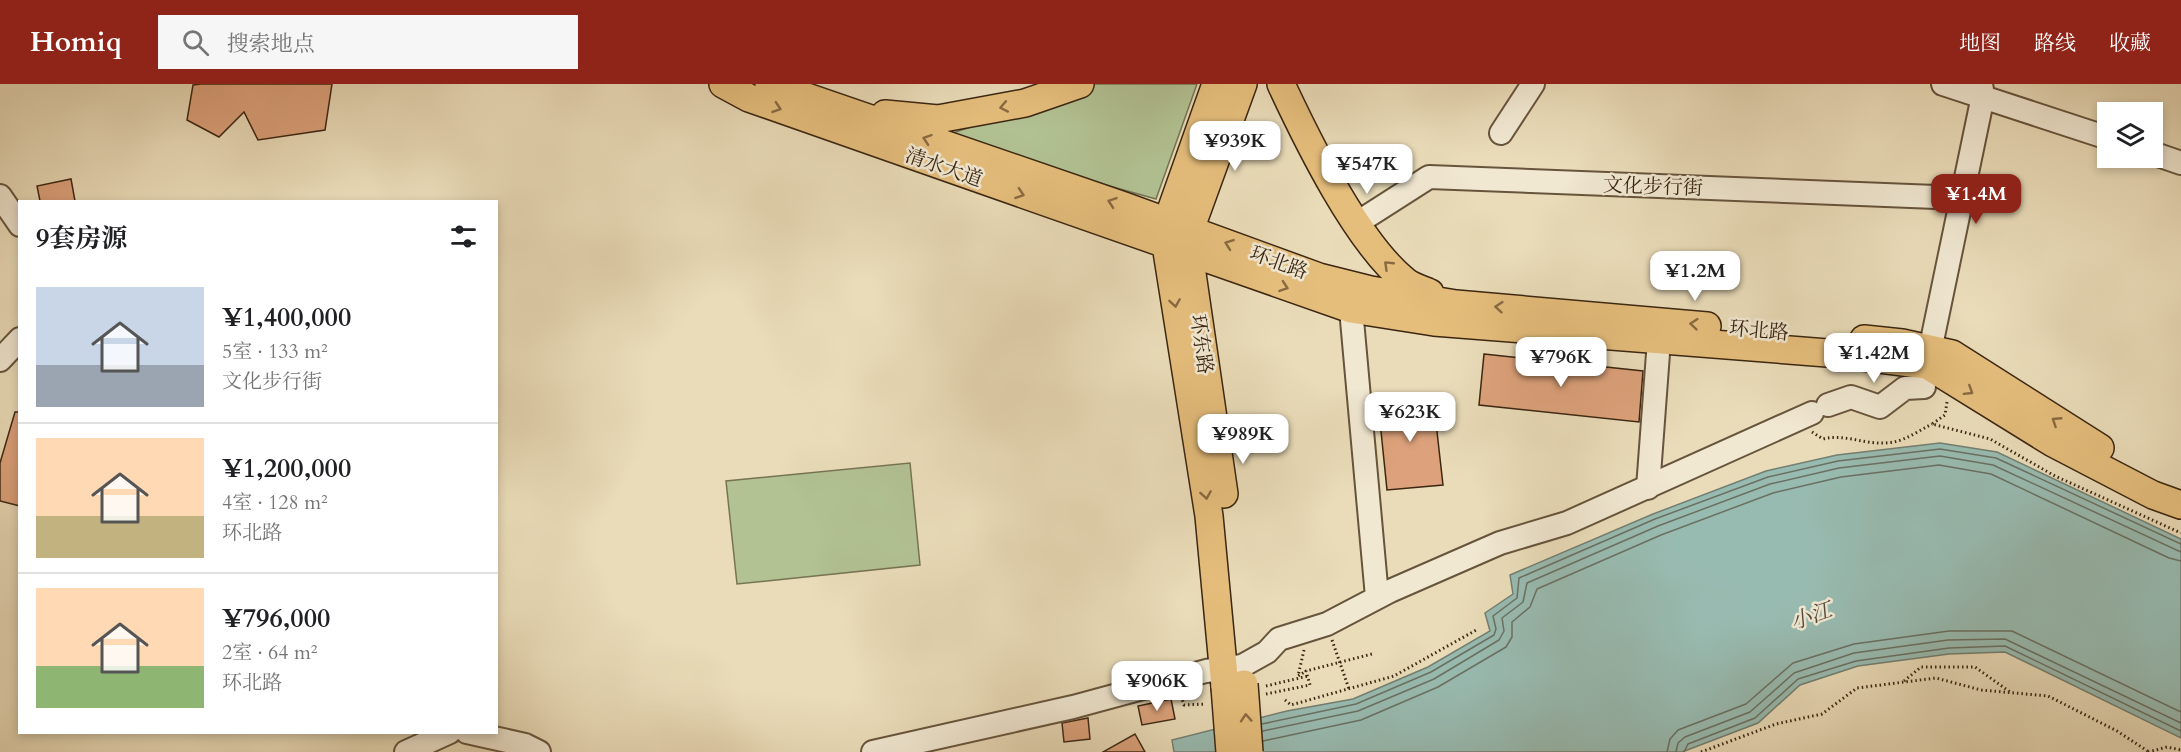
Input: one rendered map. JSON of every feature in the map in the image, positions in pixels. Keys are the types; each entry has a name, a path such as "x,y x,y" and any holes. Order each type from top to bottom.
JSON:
{"main road":[{"name":"清水大道","path":"723,84 749,98 1178,237"},
{"name":"清水大道","path":"770,84 801,89 839,109 1178,237"},
{"path":"839,109 938,119 1024,103 1080,84"},
{"path":"1216,84 1178,237 1209,516 1249,752"},
{"path":"1178,237 1243,84"},
{"path":"1281,84 1333,183 1377,253 1407,283 1456,304"},
{"name":"环北路","path":"1178,237 1371,290 1456,304 1902,343 1927,367 2053,443 2153,495 2181,505"},
{"name":"环北路","path":"1178,237 1351,309 1434,322 1840,354 1927,367 1952,354 2079,437 2152,477 2181,489"},
{"path":"1230,752 1239,684"}],"street":[{"path":"1501,133 1533,84"},
{"path":"1943,84 1982,90 2097,134"},
{"path":"873,752 1073,707 1239,684 1279,639 1317,627 1377,597 1500,543 1567,523 1851,397 1880,407 1927,367 1982,90"},
{"path":"2163,157 2181,163"},
{"name":"文化步行街","path":"1358,223 1429,177 1961,198"},
{"path":"0,196 18,222"},
{"path":"1351,309 1377,597"},
{"path":"1648,488 1659,340"},
{"path":"0,360 18,341"},
{"path":"406,752 446,734"},
{"path":"475,734 525,745 539,752"}],"path":[{"path":"1823,440 1839,435 1859,442 1893,442 1932,424 1945,415 1947,402"},
{"path":"1932,424 1990,439 2055,476 2181,533"},
{"path":"1298,676 1317,627"},
{"path":"1317,627 1340,662 1349,689"},
{"path":"1285,700 1291,705 1394,676 1478,629"},
{"path":"1298,676 1306,670 1372,654"},
{"path":"1904,682 1921,667 1975,667 2012,693"},
{"path":"1239,684 1310,685 1306,670"},
{"path":"1179,688 1184,705 1239,684 1308,676"},
{"path":"1701,752 1776,724 1822,714 1857,688 1936,678 1981,690 2048,696 2117,731 2148,752 2167,747 2181,750"}],"green space":[{"path":"1085,84 1197,84 1156,199 938,138 1068,94"},
{"path":"910,463 920,565 737,584 726,481"}],"water":[{"name":"小江","path":"1940,443 1997,452 2181,539 2181,738 2005,652 1949,654 1858,666 1800,685 1758,723 1682,752 1174,752 1172,740 1287,711 1353,699 1428,667 1490,631 1485,613 1513,594 1510,575 1653,514 1766,471 1837,455"}],"building":[{"path":"332,84 325,130 258,140 244,112 219,137 187,120 193,85"},
{"path":"71,179 75,200 40,200 37,186"},
{"path":"1484,354 1643,371 1639,422 1479,405"},
{"path":"1433,396 1443,485 1387,490 1378,402"},
{"path":"15,412 18,412 18,506 0,501 0,463"},
{"path":"1171,699 1175,719 1142,725 1138,706"},
{"path":"1088,718 1090,739 1064,742 1062,723"},
{"path":"1135,734 1145,752 1103,752"}]}
